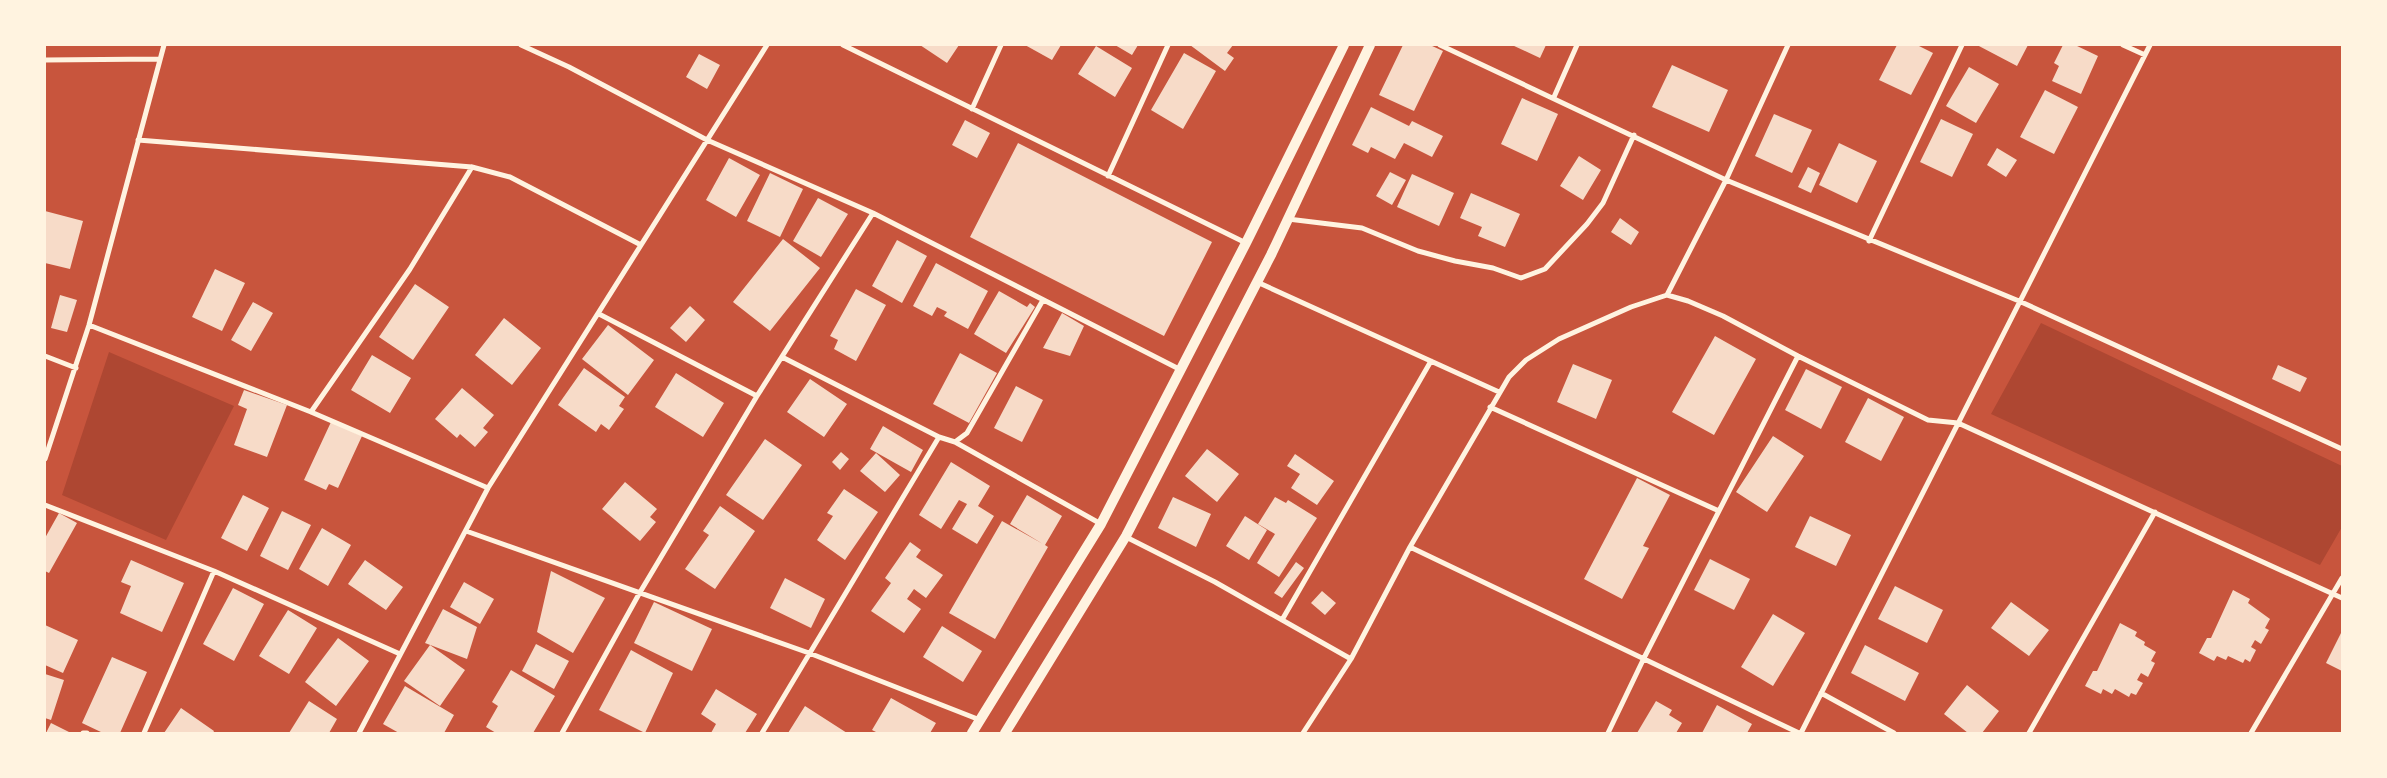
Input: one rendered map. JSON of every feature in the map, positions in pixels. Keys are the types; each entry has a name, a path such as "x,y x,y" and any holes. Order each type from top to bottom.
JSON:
{"main road":[{"path":"972,733 1101,524 1246,243 1344,45"},
{"path":"1005,733 1126,536 1257,282 1370,45"}],"street":[{"path":"45,458 89,325 164,45"},
{"path":"521,45 569,67 707,140 873,213 1181,370"},
{"path":"359,733 488,488 767,45"},
{"path":"843,45 1246,243"},
{"path":"972,109 1001,45"},
{"path":"1108,176 1168,45"},
{"path":"1440,45 1554,97 1726,180 2019,302 2342,449"},
{"path":"1554,97 1578,45"},
{"path":"1667,295 1726,180 1788,45"},
{"path":"1869,241 1962,45"},
{"path":"2122,45 2145,55"},
{"path":"1410,547 1800,733 2150,45"},
{"path":"45,60 159,60"},
{"path":"1288,219 1362,228 1418,251 1455,261 1493,268 1521,278 1545,269 1587,224 1603,203 1634,135"},
{"path":"138,140 472,167 510,177 641,245"},
{"path":"311,412 410,269 472,167"},
{"path":"562,733 640,594 757,396 873,213"},
{"path":"1257,282 1499,392"},
{"path":"1303,733 1350,659 1410,547 1499,392 1526,360 1544,347 1631,307 1667,295 1688,301 1723,316 1798,356 1928,420 1958,423 2342,598"},
{"path":"955,442 967,433 1044,300"},
{"path":"599,314 757,396"},
{"path":"89,325 311,412 488,488"},
{"path":"45,356 76,368"},
{"path":"1608,733 1644,658 1798,356"},
{"path":"782,357 939,437 955,442 1101,524"},
{"path":"1282,620 1431,361"},
{"path":"1490,406 1719,511"},
{"path":"762,733 939,437"},
{"path":"45,504 214,571 400,654"},
{"path":"2028,733 2154,512"},
{"path":"466,531 809,653 980,720"},
{"path":"1126,536 1215,582 1350,659"},
{"path":"144,733 214,571"},
{"path":"2251,733 2342,578"},
{"path":"1821,693 1894,733"}],"shaded area":[{"path":"2041,323 2342,466 2342,527 2320,565 1991,414"},
{"path":"109,352 234,406 166,540 62,495"}],"building":[{"path":"920,45 959,45 947,63"},
{"path":"1025,45 1061,45 1052,60"},
{"path":"1115,45 1138,45 1132,55"},
{"path":"1190,45 1233,45 1227,53 1234,58 1225,71"},
{"path":"1403,45 1430,45 1443,51 1414,111 1379,95"},
{"path":"1512,45 1546,45 1540,58"},
{"path":"1897,45 1917,45 1933,53 1911,95 1879,80"},
{"path":"1977,45 2028,45 2017,66"},
{"path":"2063,45 2075,45 2098,56 2081,94 2052,81 2059,66 2054,63"},
{"path":"1096,46 1132,68 1115,97 1078,74"},
{"path":"1184,53 1216,71 1183,129 1151,110"},
{"path":"699,54 720,65 707,89 686,77"},
{"path":"1672,65 1728,90 1709,132 1652,107"},
{"path":"1969,67 1999,84 1976,123 1946,106"},
{"path":"2045,90 2078,107 2054,154 2020,137"},
{"path":"1522,98 1558,114 1537,161 1501,144"},
{"path":"1371,107 1409,126 1412,121 1443,136 1432,157 1404,143 1395,159 1371,147 1368,153 1352,145"},
{"path":"1774,114 1812,130 1792,173 1755,156"},
{"path":"1941,119 1973,134 1952,177 1920,162"},
{"path":"965,120 990,133 977,158 952,145"},
{"path":"1018,143 1212,242 1164,336 970,237"},
{"path":"1839,143 1877,161 1857,203 1819,185"},
{"path":"1997,148 2017,160 2006,177 1987,165"},
{"path":"1579,156 1601,170 1583,200 1560,186"},
{"path":"729,158 760,175 736,217 706,200"},
{"path":"1808,167 1820,173 1811,193 1798,187"},
{"path":"1390,172 1406,180 1392,205 1376,196"},
{"path":"770,173 803,189 780,237 747,221"},
{"path":"1412,174 1454,193 1439,226 1397,207"},
{"path":"1471,193 1520,214 1505,247 1478,236 1482,227 1460,218"},
{"path":"818,198 848,214 821,257 793,241"},
{"path":"45,211 83,221 70,269 45,263"},
{"path":"1620,218 1639,232 1631,245 1611,232"},
{"path":"783,239 820,268 770,331 733,302"},
{"path":"897,240 927,256 902,303 872,286"},
{"path":"936,263 988,291 968,329 944,316 947,312 937,307 932,316 913,306"},
{"path":"215,269 245,283 222,331 192,317"},
{"path":"415,284 449,307 413,360 379,337"},
{"path":"856,289 886,305 856,361 834,349 838,340 830,336"},
{"path":"999,291 1027,307 1030,303 1035,307 1006,353 974,334"},
{"path":"60,295 77,300 67,332 51,328"},
{"path":"253,302 273,313 251,351 231,340"},
{"path":"690,306 705,320 686,342 670,328"},
{"path":"1062,313 1084,326 1070,356 1043,348"},
{"path":"504,318 541,348 512,385 475,355"},
{"path":"608,325 654,360 628,395 582,359"},
{"path":"1715,336 1756,359 1714,435 1672,412"},
{"path":"960,353 997,373 969,423 933,404"},
{"path":"372,355 411,378 390,413 351,390"},
{"path":"1573,364 1612,380 1596,419 1557,402"},
{"path":"2278,365 2307,378 2300,392 2272,379"},
{"path":"584,368 625,397 619,406 624,409 609,430 601,424 596,432 558,405"},
{"path":"1806,369 1842,387 1821,429 1785,410"},
{"path":"676,373 724,403 703,437 655,407"},
{"path":"810,379 847,404 824,437 787,412"},
{"path":"1016,386 1043,400 1022,442 994,428"},
{"path":"462,388 494,415 483,428 488,432 475,447 460,434 457,438 435,419"},
{"path":"244,390 287,405 267,457 234,445 247,409 238,405"},
{"path":"1868,398 1904,417 1881,461 1845,442"},
{"path":"331,422 362,436 338,488 329,484 326,490 304,480"},
{"path":"883,426 923,450 911,472 870,449"},
{"path":"1773,436 1804,456 1767,512 1736,492"},
{"path":"765,439 802,465 763,520 726,495"},
{"path":"1207,449 1239,474 1217,502 1185,476"},
{"path":"841,452 849,459 840,470 832,462"},
{"path":"876,453 900,475 885,492 860,471"},
{"path":"1295,454 1334,481 1317,505 1291,488 1300,474 1287,466"},
{"path":"951,462 990,486 978,506 994,516 977,544 952,529 967,504 959,500 941,529 919,515"},
{"path":"1637,478 1670,495 1643,546 1649,548 1622,599 1584,579"},
{"path":"625,482 657,509 650,517 656,522 640,541 602,509"},
{"path":"844,489 878,512 845,560 817,540 833,516 827,513"},
{"path":"243,495 269,508 247,551 221,538"},
{"path":"1027,495 1062,516 1045,545 1048,547 995,639 949,613 1002,521 1043,544 1010,524"},
{"path":"1173,497 1211,514 1196,547 1158,528"},
{"path":"1275,497 1286,503 1288,500 1317,518 1279,577 1257,563 1275,534 1258,524"},
{"path":"720,506 755,531 715,589 685,569 709,535 703,531"},
{"path":"282,511 311,525 288,570 260,556"},
{"path":"59,513 77,523 49,573 45,571 45,538"},
{"path":"1245,516 1267,530 1249,560 1226,546"},
{"path":"1810,516 1851,535 1836,566 1795,547"},
{"path":"322,528 351,545 328,586 299,569"},
{"path":"910,542 921,550 916,557 943,575 926,598 914,589 907,599 921,609 904,633 871,611 891,583 885,578"},
{"path":"1710,559 1750,579 1734,610 1694,590"},
{"path":"131,560 184,583 162,632 120,613 131,586 121,582"},
{"path":"365,560 403,587 386,610 348,584"},
{"path":"1296,562 1304,568 1282,598 1274,593"},
{"path":"551,571 605,598 573,653 537,632"},
{"path":"785,578 825,599 811,628 770,608"},
{"path":"464,582 494,599 480,624 450,607"},
{"path":"1895,586 1943,610 1927,643 1878,619"},
{"path":"233,588 264,604 234,661 203,644"},
{"path":"2233,590 2250,599 2248,603 2270,619 2265,628 2269,630 2261,644 2255,640 2251,647 2256,650 2250,662 2245,659 2243,663 2228,656 2226,660 2217,656 2214,661 2199,653 2207,638 2211,638"},
{"path":"1322,591 1336,603 1325,615 1311,603"},
{"path":"654,602 712,629 692,671 634,643"},
{"path":"2011,602 2049,630 2029,656 1991,628"},
{"path":"443,609 477,627 467,659 425,643"},
{"path":"288,610 317,628 289,674 259,656"},
{"path":"1773,614 1805,633 1773,686 1741,667"},
{"path":"2120,623 2137,632 2135,636 2145,642 2144,645 2156,652 2151,661 2155,663 2148,677 2141,673 2137,680 2143,683 2136,695 2131,693 2129,697 2115,689 2112,694 2103,689 2101,694 2085,686 2093,671 2097,671"},
{"path":"45,625 78,640 63,673 45,665"},
{"path":"942,626 982,651 963,682 923,657"},
{"path":"2342,631 2342,671 2326,663"},
{"path":"338,638 369,661 336,706 305,682"},
{"path":"536,644 569,661 554,689 522,671"},
{"path":"430,645 465,670 440,706 404,681"},
{"path":"1865,645 1919,673 1905,701 1851,673"},
{"path":"631,650 673,673 645,733 599,710"},
{"path":"112,657 147,672 120,733 103,733 82,723"},
{"path":"511,670 555,696 533,733 496,733 486,727 498,706 492,702"},
{"path":"45,674 64,680 51,720 45,718"},
{"path":"1967,685 1999,711 1982,733 1968,733 1944,714"},
{"path":"405,686 454,715 444,733 399,733 383,724"},
{"path":"716,689 757,714 745,733 711,733 716,724 701,714"},
{"path":"891,698 936,723 930,733 878,733 872,730"},
{"path":"309,701 337,719 329,733 289,733"},
{"path":"1656,701 1672,710 1669,715 1682,723 1676,733 1637,733"},
{"path":"1717,705 1752,724 1747,733 1702,733"},
{"path":"805,706 847,733 788,733"},
{"path":"181,708 214,731 213,733 164,733"},
{"path":"51,723 71,733 46,733"}]}
